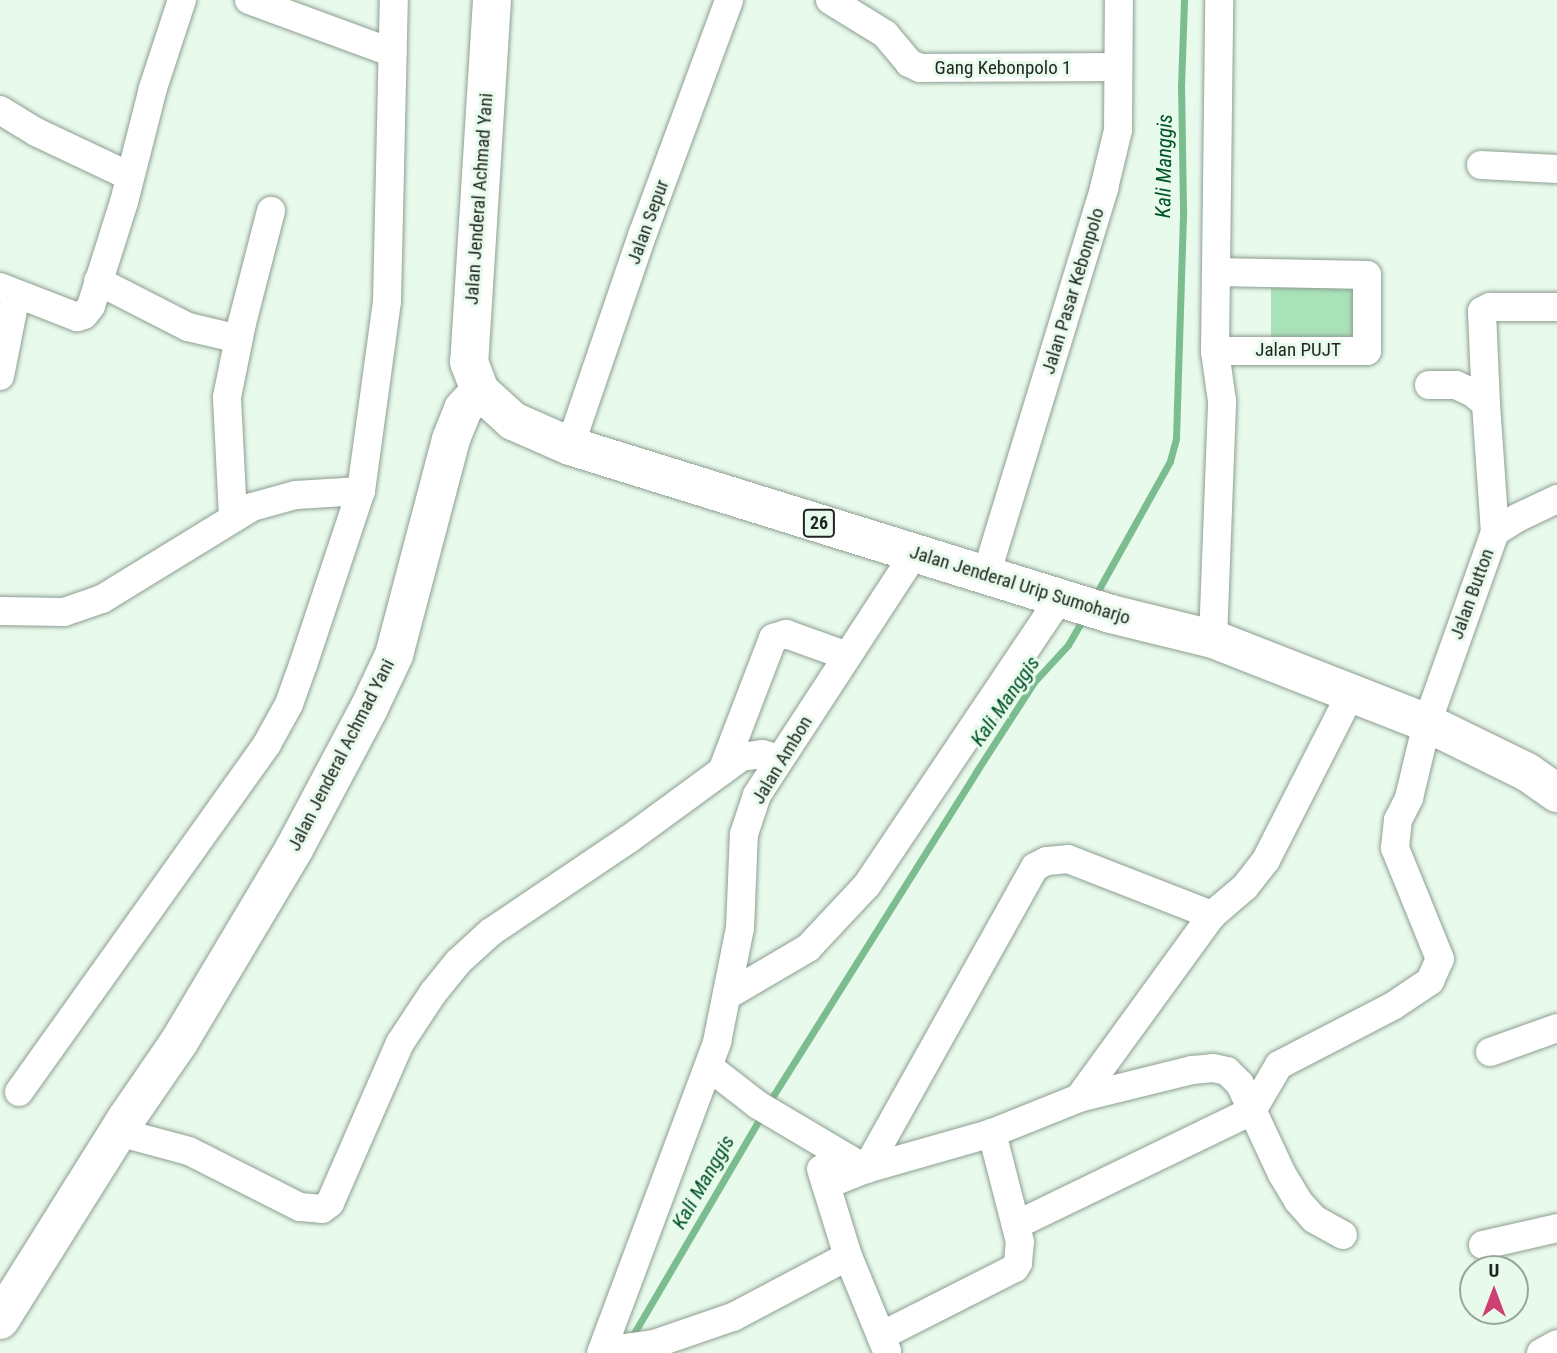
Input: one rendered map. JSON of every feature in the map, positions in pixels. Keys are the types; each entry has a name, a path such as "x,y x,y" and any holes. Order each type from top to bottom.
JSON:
{"main road":[{"name":"Jalan Jenderal Achmad Yani","path":"0,1320 118,1132 179,1042 294,849 394,655 451,439 463,409 480,391 469,362 469,327 492,0"},
{"name":"Jalan Jenderal Urip Sumoharjo","path":"480,391 513,421 570,446 1111,614 1213,639 1352,691 1426,723 1527,772 1557,793"}],"street":[{"path":"0,376 8,290 77,317 85,315 91,306 182,0"},
{"path":"19,1092 267,744 292,695 361,491 387,301 394,0"},
{"name":"Jalan Sepur","path":"570,446 643,233 729,0"},
{"name":"Gang Kebonpolo 1","path":"830,0 885,34 909,63 920,68 1117,67"},
{"name":"Jalan Pasar Kebonpolo","path":"986,575 1104,188 1118,130 1119,0"},
{"path":"1213,639 1222,401 1215,351 1219,0"},
{"path":"255,1 393,53"},
{"path":"0,110 36,132 129,176"},
{"path":"1481,165 1531,170 1557,169"},
{"path":"233,516 227,397 271,211"},
{"name":"Jalan PUJT","path":"1215,351 1367,351 1367,275 1217,272"},
{"path":"98,281 188,327 239,339"},
{"path":"1495,532 1482,311 1490,307 1557,307"},
{"path":"1429,385 1456,385 1473,393 1486,404"},
{"path":"0,611 64,612 102,599 200,541 233,516 252,507 296,495 361,491"},
{"name":"Jalan Button","path":"1252,1111 1279,1065 1393,1006 1430,981 1440,959 1395,848 1395,835 1409,798 1426,723 1495,532 1557,499"},
{"name":"Jalan Ambon","path":"627,1350 728,996 740,928 744,834 757,795 915,553"},
{"path":"728,996 808,947 867,885 1064,599"},
{"path":"722,771 773,638 786,634 847,656"},
{"path":"1079,1098 1212,915 1245,887 1266,860 1352,691"},
{"path":"118,1132 185,1150 300,1207 322,1209 330,1203 400,1044 433,993 458,961 491,932 629,839 741,757 762,754 778,759"},
{"path":"866,1169 1035,867 1047,861 1068,859 1212,915"},
{"path":"1490,1052 1557,1028"},
{"path":"709,1068 765,1110 866,1169"},
{"path":"826,1185 866,1169 992,1133 1079,1098 1192,1070 1213,1068 1227,1071 1240,1084 1298,1201 1314,1219 1343,1235"},
{"path":"1016,1225 1252,1111"},
{"path":"800,1129 819,1162 848,1256 884,1344 1015,1268 1020,1256 1016,1225 992,1133"},
{"path":"1483,1245 1557,1228"},
{"path":"627,1350 733,1317 848,1256"},
{"path":"1541,1353 1557,1344"}],"green space":[{"path":"1271,280 1358,282 1359,345 1271,344"}],"waterway":[{"name":"Kali Manggis","path":"1095,596 1170,461 1176,438 1183,209 1181,87 1184,0"},
{"name":"Kali Manggis","path":"768,1104 1034,682 1068,645 1083,619"},
{"name":"Kali Manggis","path":"630,1340 762,1115"}]}
